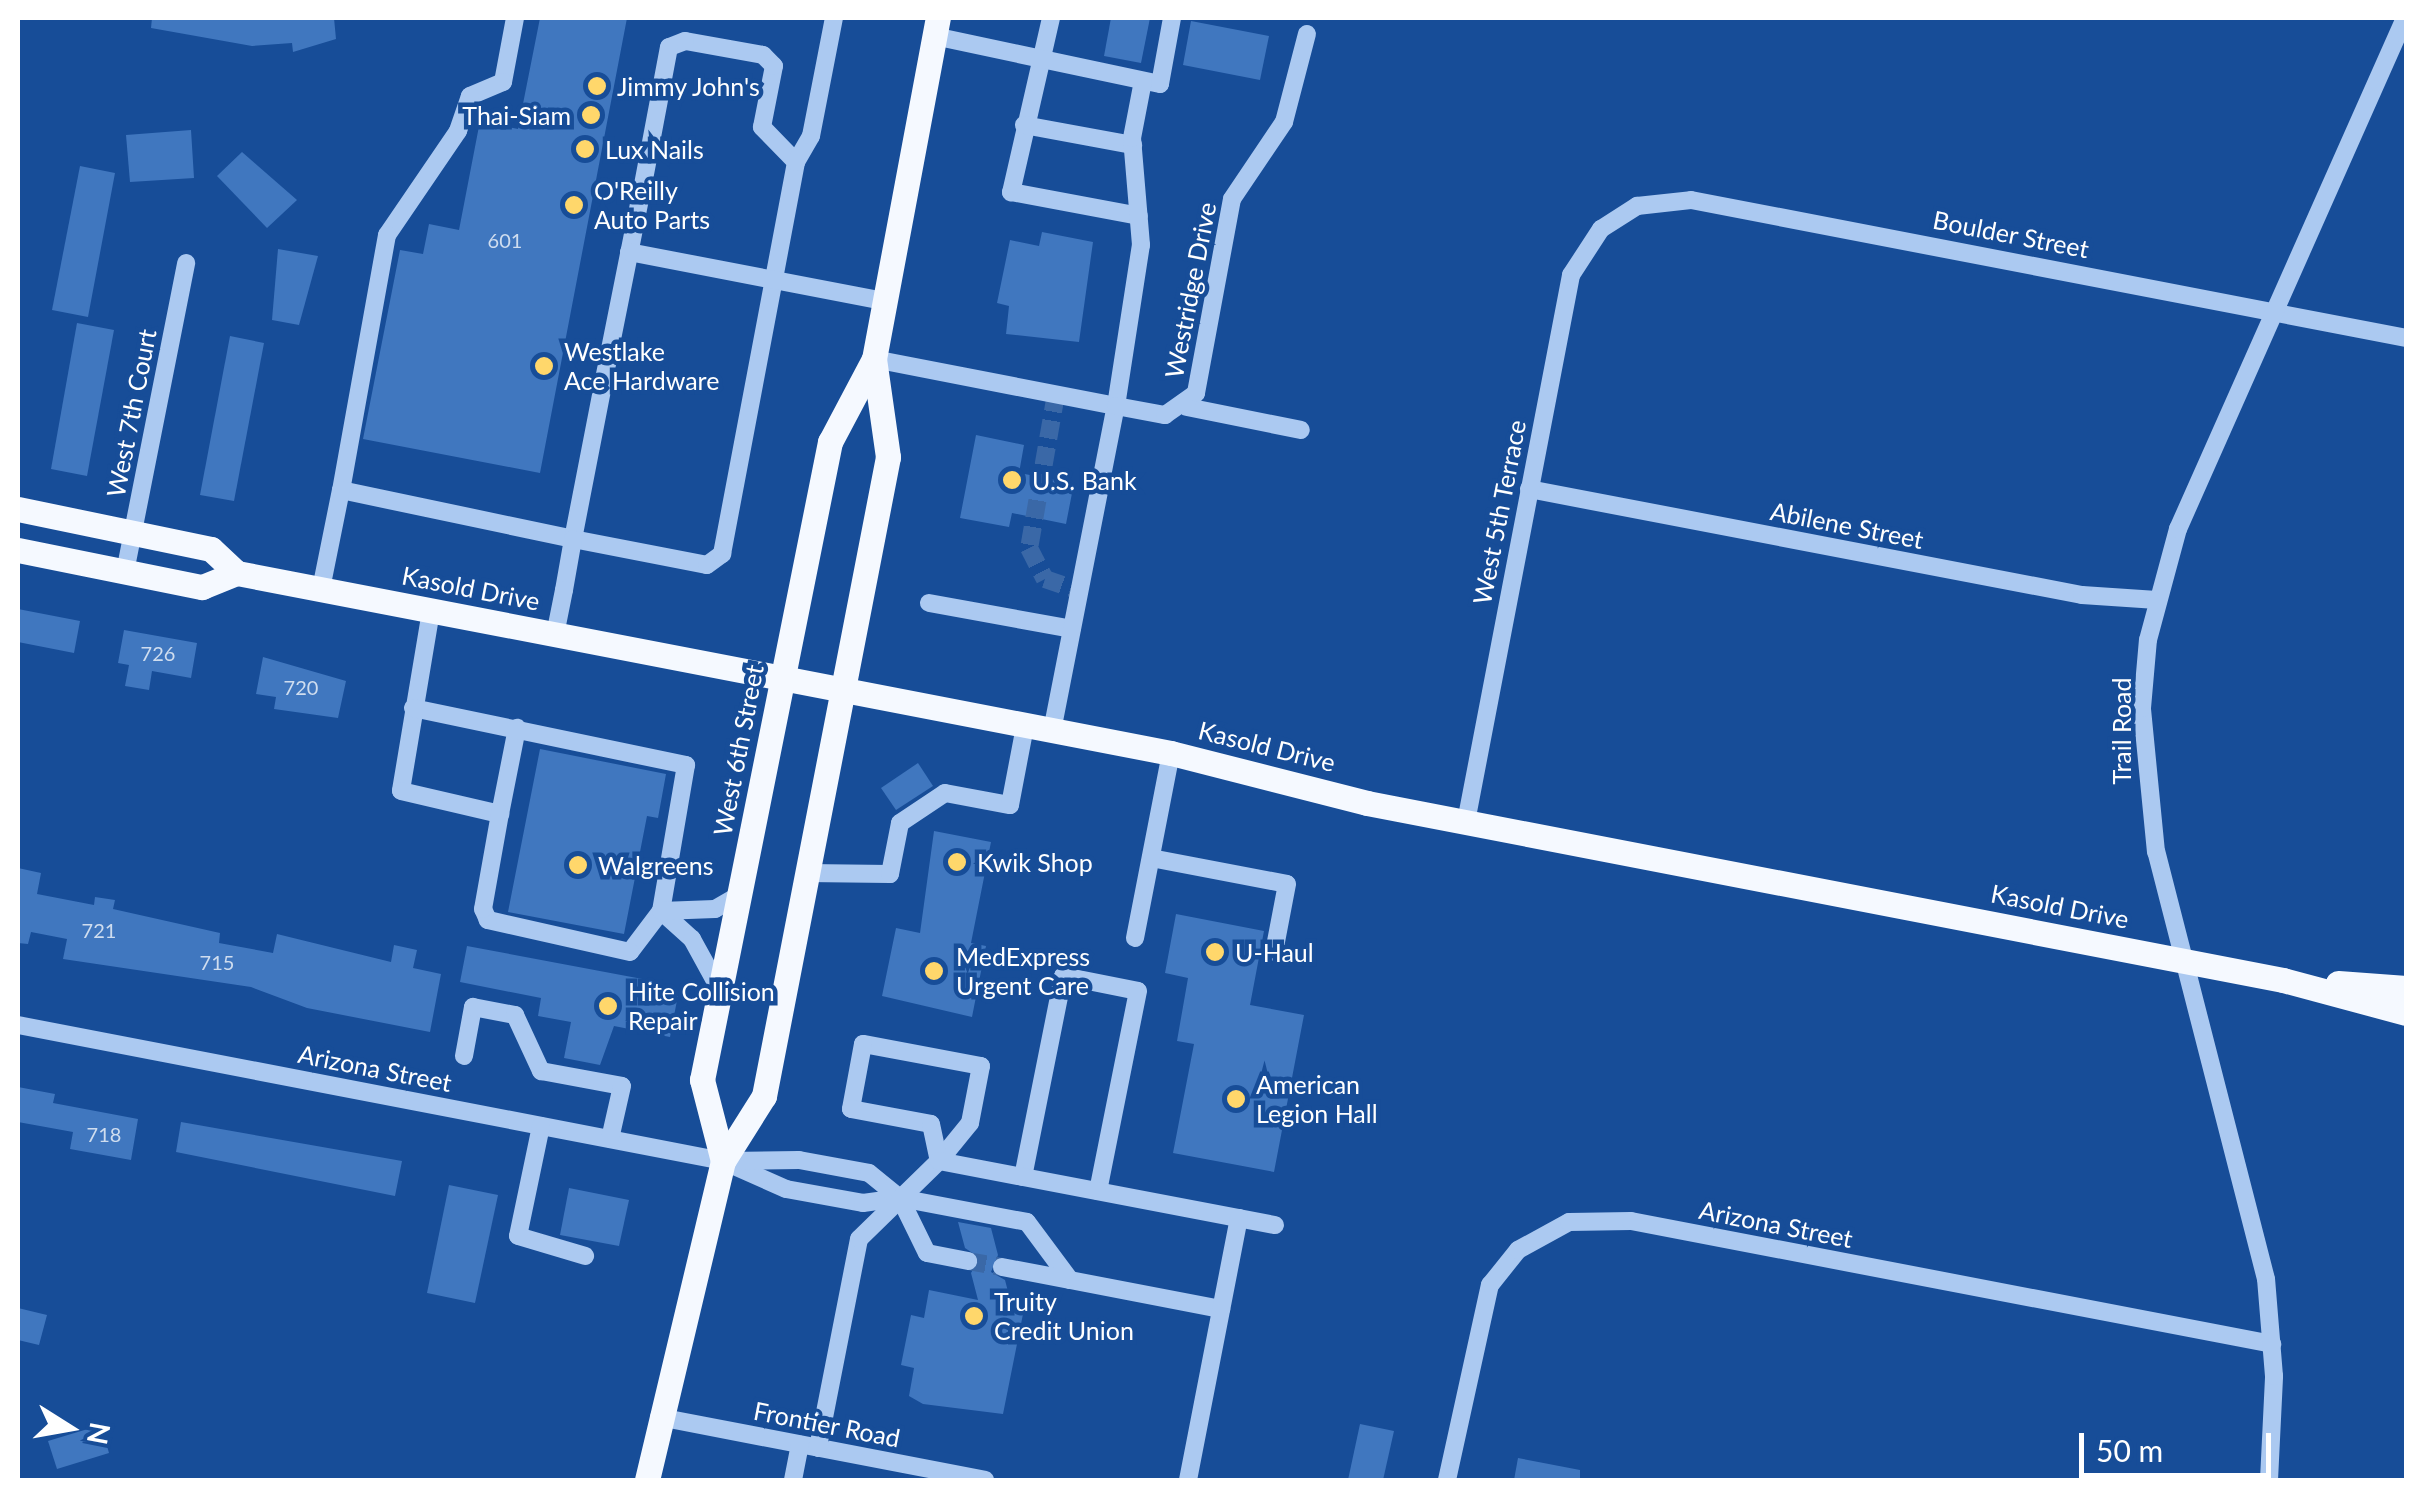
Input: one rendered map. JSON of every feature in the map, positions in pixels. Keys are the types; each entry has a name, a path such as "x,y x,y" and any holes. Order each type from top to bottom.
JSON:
{"main road":[{"name":"West 6th Street","path":"647,1480 723,1161 764,1096 888,457 874,359 936,27"},
{"name":"West 6th Street","path":"723,1161 702,1080 830,442 874,359"},
{"name":"Kasold Drive","path":"18,509 211,548 236,573"},
{"name":"Kasold Drive","path":"18,550 202,587 236,573 555,634 1170,754 1466,822 2283,980 2406,1013"},
{"name":"Kasold Drive","path":"2283,980 2406,988"}],"street":[{"path":"321,589 388,236 458,132 470,96 502,82 515,18"},
{"path":"341,490 707,565 722,554 796,162 811,136 834,18"},
{"path":"1051,18 1011,192 1139,216"},
{"path":"936,27 1040,58 1160,84 1172,18"},
{"name":"Trail Road","path":"2269,1480 2272,1344 2257,1231 2186,961 2143,776 2142,708 2157,600 2178,529 2405,18"},
{"name":"Westridge Drive","path":"874,359 1166,416 1187,407 1232,199 1284,122 1308,34"},
{"path":"555,634 669,48 685,41 764,55 774,66 762,127 796,162"},
{"path":"1052,731 1116,406 1141,246 1133,145 1143,81"},
{"path":"1024,125 1133,145"},
{"name":"Boulder Street","path":"1608,224 1638,206 1691,200 2406,338"},
{"name":"West 5th Terrace","path":"1466,822 1571,275 1608,224"},
{"path":"629,252 884,300"},
{"name":"West 7th Court","path":"125,572 186,263"},
{"path":"1187,407 1301,430"},
{"name":"Abilene Street","path":"1529,489 2082,594 2157,600"},
{"path":"930,603 1072,630"},
{"path":"431,611 401,792 500,814"},
{"path":"413,708 518,728 686,766 661,911 630,952 496,926 483,909 518,728"},
{"path":"807,873 890,874 900,822 946,793 1010,806 1025,726"},
{"path":"1135,938 1170,754"},
{"path":"1151,858 1287,884 1274,952"},
{"path":"661,911 676,904 715,909 739,895"},
{"path":"661,911 692,939 720,990"},
{"path":"1024,1177 1064,976 1138,991 1098,1192"},
{"path":"464,1056 474,1006 515,1015 541,1071 622,1086 610,1140"},
{"name":"Arizona Street","path":"18,1024 723,1161"},
{"path":"793,1480 809,1446 859,1239 938,1161 970,1123 981,1066 863,1044 851,1109 931,1124 938,1161"},
{"path":"541,1126 518,1236 584,1256"},
{"path":"723,1161 790,1159 869,1173 900,1198 927,1253 968,1261"},
{"path":"723,1161 786,1189 863,1203 900,1198 1027,1222 1070,1280"},
{"path":"938,1161 1274,1225"},
{"path":"1188,1480 1239,1218"},
{"name":"Arizona Street","path":"1447,1480 1490,1286 1518,1250 1570,1222 1631,1221 2272,1344"},
{"path":"1002,1268 1221,1309"},
{"name":"Frontier Road","path":"659,1417 985,1480"}],"building":[{"path":"152,18 334,18 336,39 293,52 292,43 252,46 151,28"},
{"path":"540,18 627,18 540,473 363,439 400,250 423,254 429,224 459,230 480,121 518,129"},
{"path":"1111,18 1150,18 1141,63 1104,56"},
{"path":"1191,21 1269,36 1260,80 1183,65"},
{"path":"191,130 194,178 130,182 126,135"},
{"path":"242,152 297,200 267,228 217,176"},
{"path":"80,166 115,173 88,317 52,310"},
{"path":"1042,232 1093,242 1079,342 1006,334 1009,306 997,303 1010,240 1039,246"},
{"path":"278,249 318,256 299,325 272,320"},
{"path":"77,323 114,330 87,476 51,469"},
{"path":"230,336 264,343 234,501 200,495"},
{"name":"U.S. Bank","path":"976,435 1024,445 1019,473 1074,483 1066,524 1012,513 1009,527 960,518"},
{"path":"18,609 80,621 74,653 18,642"},
{"path":"124,630 197,643 191,678 152,671 149,690 125,686 129,665 118,663"},
{"path":"263,657 346,681 338,718 274,709 276,697 256,694"},
{"name":"Walgreens","path":"540,749 666,774 658,818 647,816 624,934 508,912"},
{"name":"Kwik Shop","path":"918,763 933,786 896,810 881,788"},
{"path":"934,831 991,842 971,943 986,946 972,1017 882,996 896,928 920,933"},
{"path":"18,868 41,873 37,894 94,905 95,897 115,900 113,909 220,933 219,943 273,953 277,934 391,962 394,945 417,950 413,968 441,974 430,1032 307,1008 251,987 63,959 67,939 31,932 28,944 18,943"},
{"name":"American Legion Hall","path":"1176,914 1264,931 1250,1005 1304,1015 1274,1172 1173,1153 1194,1044 1177,1041 1188,978 1165,973"},
{"name":"Hite Collision Repair","path":"467,946 653,981 652,990 678,995 670,1037 614,1026 600,1065 564,1058 571,1022 538,1016 541,998 460,982"},
{"path":"18,1087 55,1094 53,1103 138,1119 131,1160 70,1149 73,1132 18,1122"},
{"path":"181,1122 402,1161 395,1196 176,1152"},
{"path":"449,1185 498,1195 475,1303 427,1293"},
{"path":"569,1188 629,1200 619,1246 560,1235"},
{"name":"Truity Credit Union","path":"958,1222 991,1228 998,1255 991,1272 1005,1280 1012,1307 1024,1309 1003,1414 923,1404 909,1396 914,1368 901,1365 911,1315 924,1318 929,1290 978,1300 971,1273 980,1258 965,1248"},
{"path":"18,1308 47,1315 39,1345 18,1340"},
{"path":"1360,1424 1394,1431 1383,1480 1348,1480"},
{"path":"101,1425 109,1453 57,1469 48,1441"},
{"path":"1518,1458 1580,1470 1580,1480 1514,1480"}],"tunnel":[{"path":"1056,394 1029,548 1045,579 1080,591"},
{"path":"968,1261 1002,1267"}],"place":[{"name":"Jimmy John's","path":"597,86"},
{"name":"Thai-Siam","path":"591,115"},
{"name":"Lux Nails","path":"585,149"},
{"name":"O'Reilly Auto Parts","path":"574,205"},
{"name":"Westlake Ace Hardware","path":"544,366"},
{"name":"U.S. Bank","path":"1012,480"},
{"name":"Kwik Shop","path":"957,862"},
{"name":"Walgreens","path":"578,865"},
{"name":"U-Haul","path":"1215,952"},
{"name":"MedExpress Urgent Care","path":"934,971"},
{"name":"Hite Collision Repair","path":"608,1006"},
{"name":"American Legion Hall","path":"1236,1099"},
{"name":"Truity Credit Union","path":"974,1316"}]}
